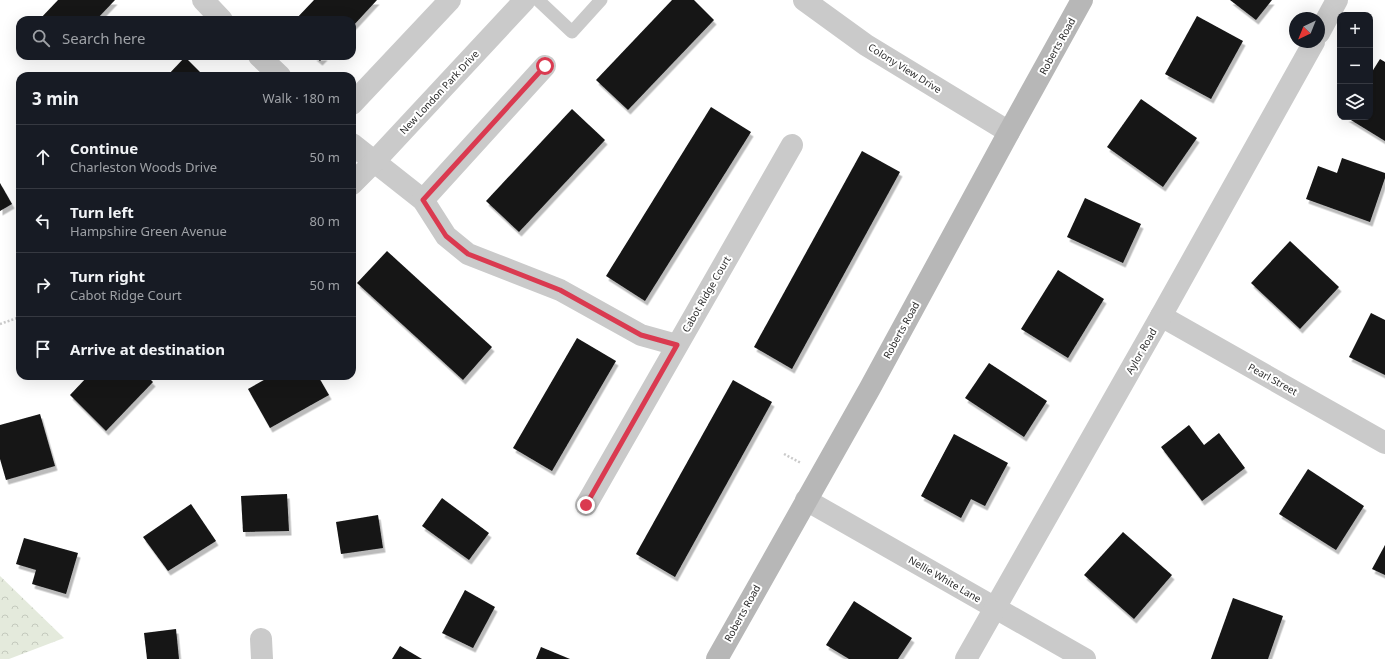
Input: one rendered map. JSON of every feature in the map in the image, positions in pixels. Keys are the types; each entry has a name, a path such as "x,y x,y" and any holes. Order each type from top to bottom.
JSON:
{"main road":[{"name":"Roberts Road","path":"717,659 870,388 1082,0"}],"street":[{"path":"203,0 218,16"},
{"path":"356,100 450,0"},
{"name":"New London Park Drive","path":"356,180 525,0"},
{"name":"Colony View Drive","path":"804,0 866,45 1009,132"},
{"path":"1325,22 1337,0"},
{"name":"Aylor Road","path":"966,659 1161,316 1311,48"},
{"path":"263,60 276,72"},
{"path":"423,200 545,66"},
{"name":"Cabot Ridge Court","path":"586,505 792,145"},
{"path":"356,147 423,200 446,236 468,254 560,290 641,335 677,345"},
{"name":"Pearl Street","path":"1161,316 1385,443"},
{"name":"Nellie White Lane","path":"806,500 1085,659"}],"lane":[{"path":"538,0 572,32 602,0"}],"path":[{"path":"0,324 16,318"},
{"path":"784,454 804,464"}],"green space":[{"path":"0,576 64,638 9,659 0,659"}],"building":[{"path":"58,0 115,0 100,16 43,16"},
{"path":"314,0 377,0 356,23 356,16 299,16"},
{"path":"672,0 694,0 714,20 628,110 596,80"},
{"path":"1230,0 1272,0 1256,20"},
{"path":"1197,16 1243,41 1211,99 1165,74"},
{"path":"1380,59 1385,62 1385,141 1351,120 1373,120 1373,70"},
{"path":"182,60 188,60 200,72 171,72"},
{"path":"1141,99 1197,138 1163,187 1107,147"},
{"path":"711,107 751,132 645,301 606,276"},
{"path":"572,109 605,140 519,232 486,201"},
{"path":"862,151 900,172 792,369 754,347"},
{"path":"1342,158 1385,173 1385,178 1370,222 1306,199 1318,166 1337,173"},
{"path":"0,183 12,204 0,211"},
{"path":"1085,198 1141,224 1123,263 1067,237"},
{"path":"1290,241 1339,287 1300,329 1251,283"},
{"path":"387,251 492,347 463,380 357,283"},
{"path":"1058,270 1104,299 1068,358 1021,329"},
{"path":"1371,313 1385,320 1385,375 1349,357"},
{"path":"577,338 616,361 552,471 513,448"},
{"path":"989,363 1047,401 1024,437 965,398"},
{"path":"84,380 151,380 153,382 106,431 70,395"},
{"path":"264,380 320,380 329,395 270,428 248,389"},
{"path":"733,380 772,402 675,577 636,554"},
{"path":"40,414 55,466 6,480 0,459 0,425"},
{"path":"1189,425 1204,445 1219,433 1245,468 1202,501 1161,447"},
{"path":"954,434 1008,463 985,506 971,499 961,518 921,496"},
{"path":"1308,469 1364,506 1336,550 1279,514"},
{"path":"287,494 289,531 243,532 241,496"},
{"path":"442,498 489,533 469,560 422,526"},
{"path":"191,504 216,541 168,571 143,537"},
{"path":"378,515 383,548 341,554 336,522"},
{"path":"1123,532 1172,575 1134,619 1084,575"},
{"path":"24,538 78,553 66,594 32,584 36,570 16,564"},
{"path":"1385,545 1385,575 1372,569"},
{"path":"465,590 495,607 473,648 442,633"},
{"path":"1233,598 1283,616 1268,659 1211,659"},
{"path":"854,601 912,638 898,659 849,659 826,645"},
{"path":"176,629 179,659 147,659 144,633"},
{"path":"400,646 422,659 392,659"},
{"path":"541,647 570,659 536,659"}],"route":[{"path":"545,66 423,200 446,236 468,254 560,290 641,335 677,345 586,505"}]}
